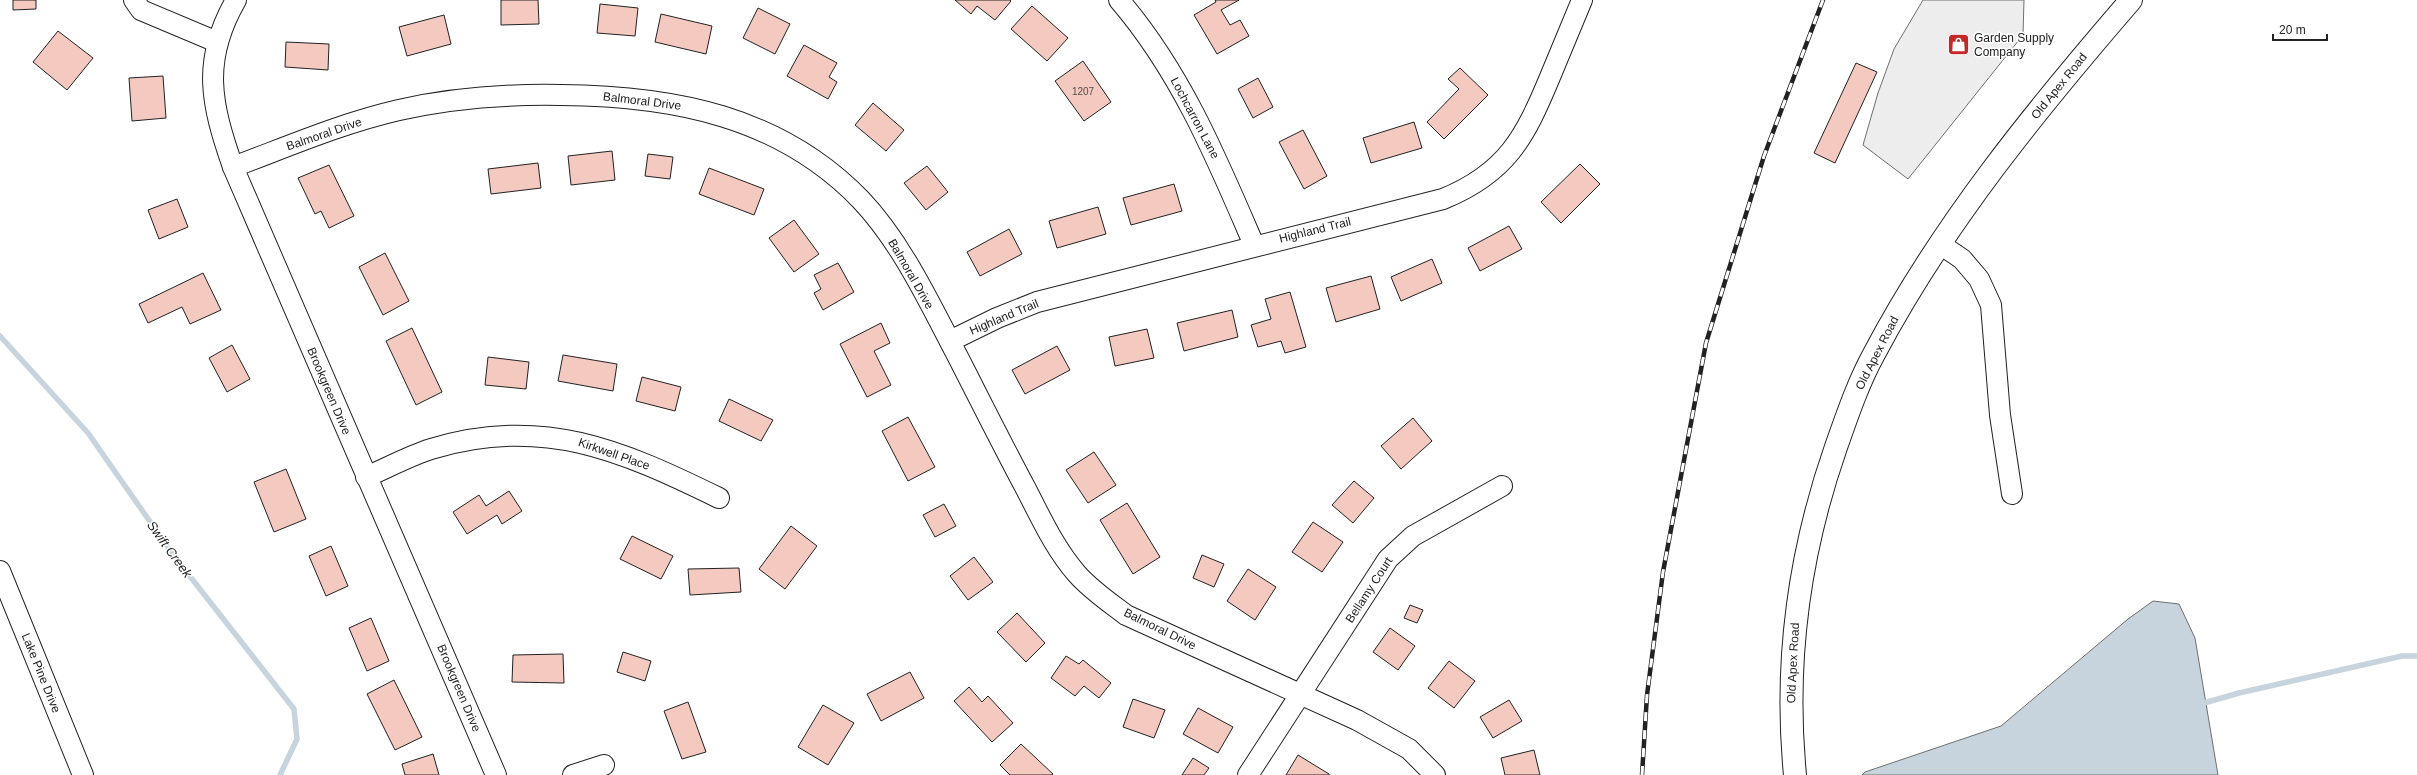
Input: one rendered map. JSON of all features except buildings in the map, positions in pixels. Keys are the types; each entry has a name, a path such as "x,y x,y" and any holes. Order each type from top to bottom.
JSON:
{"main road":[{"name":"Old Apex Road","path":"1795,775 1791,709 1792,654 1804,557 1824,481 1847,414 1873,355 1902,304 1940,244 2043,103 2131,0"}],"street":[{"path":"134,0 141,10 216,42"},
{"name":"Brookgreen Drive","path":"236,0 216,42 214,68 215,112 233,167 496,775"},
{"name":"Lochcarron Lane","path":"1119,0 1161,56 1177,82 1218,162 1254,245"},
{"name":"Highland Trail","path":"950,341 997,318 1037,302 1254,245 1444,198 1464,190 1486,176 1502,162 1520,142 1532,120 1582,0"},
{"name":"Balmoral Drive","path":"233,167 356,122 398,110 498,96 598,95 684,106 716,113 753,126 788,142 835,176 859,198 877,218 899,252 950,341 1047,530 1076,573 1098,594 1126,615 1302,695 1391,738 1409,749 1434,775"},
{"path":"1940,244 1962,259 1975,274 1991,305 2000,415 2012,494"},
{"name":"Kirkwell Place","path":"366,477 429,450 452,443 478,438 541,435 597,446 666,472 719,498"},
{"name":"Bellamy Court","path":"1248,775 1286,714 1302,695 1388,559 1413,536 1502,486"},
{"name":"Lake Pine Drive","path":"0,571 83,775"},
{"path":"573,775 604,765"}],"shaded area":[{"path":"1923,0 2024,0 2023,35 1908,179 1863,145 1878,93 1894,49"},
{"path":"2153,601 2179,604 2195,638 2218,775 1862,775 1865,772 2001,726 2128,619"}],"waterway":[{"name":"Swift Creek","path":"0,336 88,433 174,556 294,709 297,739 280,775"},
{"path":"2204,703 2239,693 2402,656 2417,656"}],"railway":[{"path":"1642,775 1647,695 1663,572 1706,343 1764,156 1823,0"}],"place":[{"name":"Garden Supply Company","path":"1959,45"}]}
